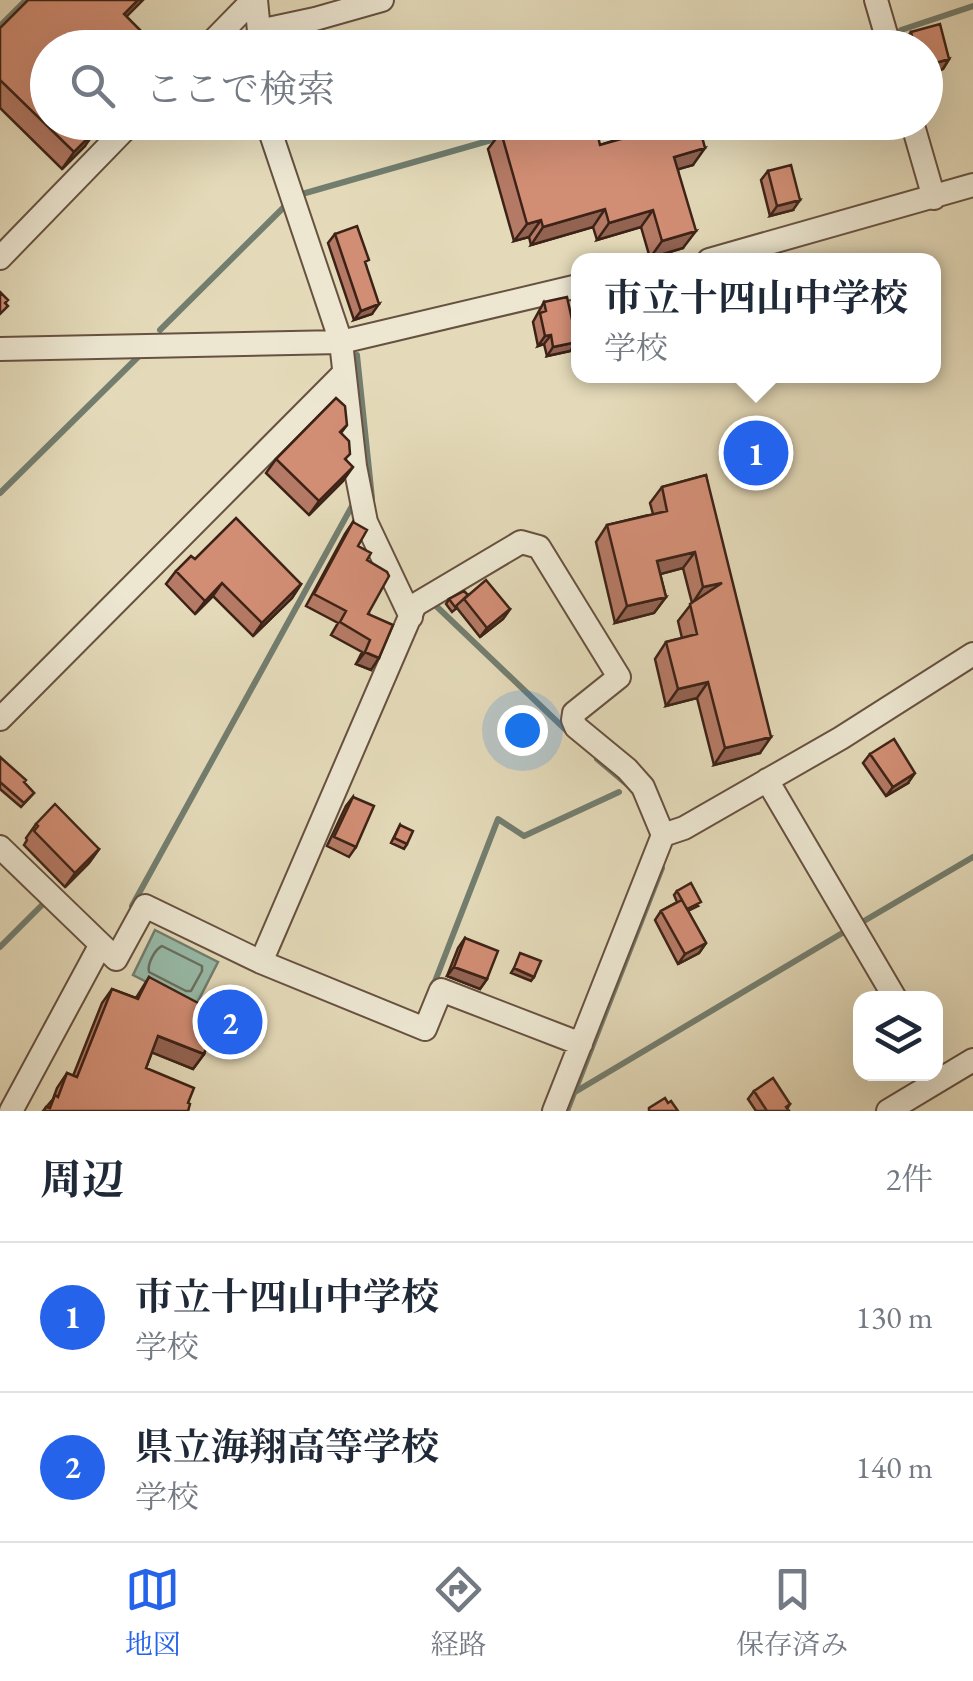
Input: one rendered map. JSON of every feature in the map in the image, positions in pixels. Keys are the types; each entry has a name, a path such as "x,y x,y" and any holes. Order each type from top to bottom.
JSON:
{"street":[{"path":"254,0 258,30"},
{"path":"224,30 254,0"},
{"path":"285,30 382,0"},
{"path":"876,0 885,30"},
{"path":"0,258 115,140"},
{"path":"273,140 341,342 355,466 366,522 410,616"},
{"path":"917,140 934,198"},
{"path":"734,253 973,185"},
{"path":"0,349 341,342 571,288"},
{"path":"0,719 344,373"},
{"path":"261,962 415,605 521,542 539,548 618,677 574,713 576,727 643,786 663,834 554,1111"},
{"path":"663,834 684,828 841,738 973,654"},
{"path":"767,780 891,991"},
{"path":"0,847 116,959 145,906 261,962 425,1029 441,990 581,1044"},
{"path":"11,1111 100,946"},
{"path":"943,1071 973,1060"},
{"path":"888,1111 928,1081"}],"water":[{"path":"155,930 218,962 195,1007 133,975"}],"building":[{"path":"28,0 138,0 124,14 140,30 30,30 30,109 0,80 0,28"},
{"path":"940,24 942,30 918,30"},
{"path":"943,36 949,59 943,61"},
{"path":"62,140 86,140 74,152"},
{"path":"503,140 599,140 600,145 618,140 703,140 705,148 674,157 696,231 662,241 653,210 609,223 605,209 543,227 541,220 527,224"},
{"path":"791,165 800,200 777,206 768,171"},
{"path":"357,226 379,304 361,311 335,234"},
{"path":"0,292 8,306 0,314"},
{"path":"567,297 571,343 553,347 551,335 545,336 540,313 546,311 544,302"},
{"path":"336,398 345,406 347,425 340,432 349,441 350,454 345,459 353,467 319,501 276,459"},
{"path":"706,475 771,737 725,748 708,682 678,689 666,642 697,634 690,604 722,583 703,587 695,552 657,561 666,597 627,606 607,525 667,511 662,487"},
{"path":"236,518 301,584 262,623 222,583 205,601 176,571 191,556 195,559"},
{"path":"353,522 367,530 358,546 371,553 367,560 389,576 368,614 393,625 379,658 365,652 370,640 340,622 346,611 314,594"},
{"path":"486,580 510,609 487,628 464,599"},
{"path":"464,591 468,595 455,607 449,599"},
{"path":"894,739 915,773 893,787 870,754"},
{"path":"0,757 26,780 34,793 24,803 0,782"},
{"path":"353,797 374,806 356,847 334,837"},
{"path":"55,804 99,849 75,873 34,831"},
{"path":"400,825 413,831 407,844 394,838"},
{"path":"691,883 701,902 687,909 677,891"},
{"path":"682,900 706,943 685,954 661,911"},
{"path":"465,938 498,951 487,979 454,967"},
{"path":"520,953 541,961 534,977 514,968"},
{"path":"149,977 217,1013 205,1036 210,1038 204,1054 158,1036 146,1068 194,1088 188,1111 44,1111 50,1108 55,1095 58,1097 67,1073 77,1077 112,989 138,999"},
{"path":"773,1078 790,1104 786,1107 789,1111 767,1111 754,1091"},
{"path":"665,1098 678,1111 649,1111 649,1108"}],"waterway":[{"path":"0,26 26,0"},
{"path":"901,30 973,6"},
{"path":"302,194 491,140"},
{"path":"160,330 286,205"},
{"path":"357,355 372,498"},
{"path":"0,493 138,357"},
{"path":"132,906 352,506"},
{"path":"433,603 569,733"},
{"path":"597,759 629,786"},
{"path":"432,989 498,819 524,836 619,792"},
{"path":"864,921 973,857"},
{"path":"567,1111 662,868"},
{"path":"0,947 43,904"},
{"path":"575,1092 844,932"}],"place":[{"name":"市立十四山中学校","path":"756,453"},
{"name":"県立海翔高等学校","path":"230,1022"}]}
